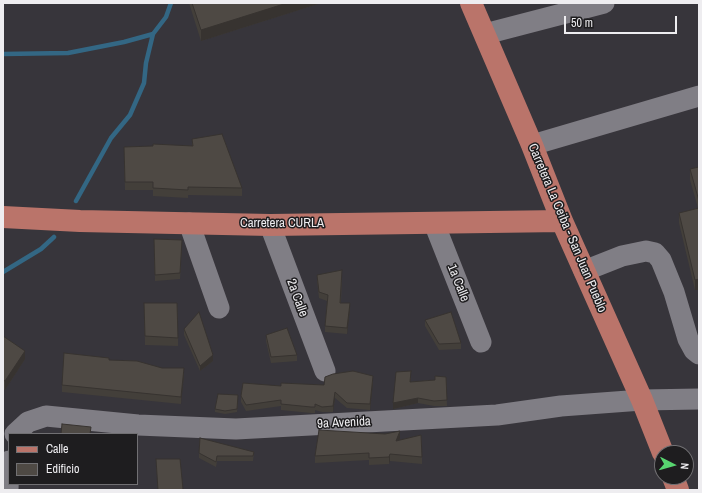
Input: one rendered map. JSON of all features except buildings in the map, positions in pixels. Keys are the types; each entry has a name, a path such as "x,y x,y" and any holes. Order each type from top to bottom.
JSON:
{"main road":[{"name":"Carretera La Ceiba - San Juan Pueblo","path":"471,3 532,145 562,221 642,400 660,445"},
{"name":"Carretera CURLA","path":"3,217 270,224 562,221"}],"street":[{"path":"485,34 604,3"},
{"path":"532,145 699,96"},
{"path":"189,223 219,308"},
{"name":"1a Calle","path":"434,223 481,342"},
{"name":"2a Calle","path":"270,224 325,371"},
{"path":"584,271 622,256 646,251 655,253 661,260 690,316 688,339 694,350 699,354"},
{"name":"9a Avenida","path":"16,433 28,422 46,416 138,425 236,429 497,415 560,406 642,400 699,399"}],"waterway":[{"path":"3,54 68,53 124,42 153,34 166,17 171,3"},
{"path":"76,201 111,138 130,115 144,83 146,63 153,34"},
{"path":"3,272 41,249 54,237"}]}
